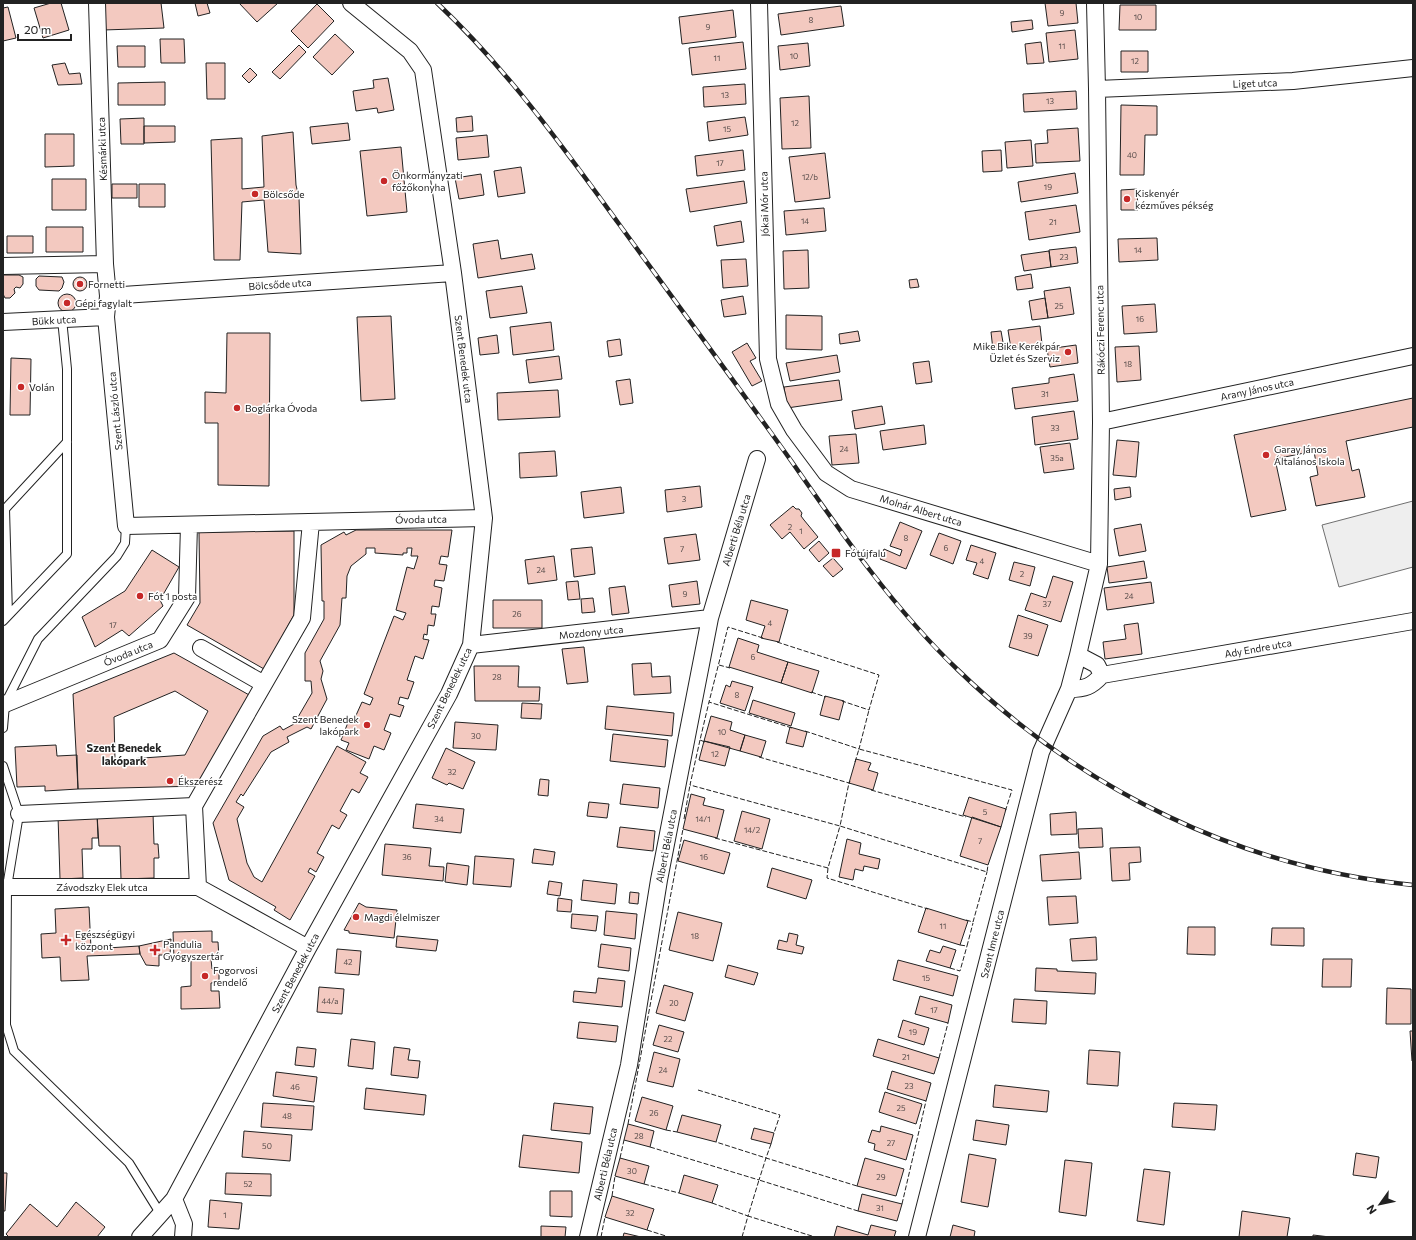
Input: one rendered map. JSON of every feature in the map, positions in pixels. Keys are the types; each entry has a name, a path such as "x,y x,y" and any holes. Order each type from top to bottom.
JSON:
{"street":[{"name":"Késmárki utca","path":"97,3 105,264 108,296"},
{"name":"Szent Benedek utca","path":"140,1237 174,1198 308,948 449,694 471,645 484,518 453,273 423,70 410,51 351,3"},
{"name":"Jókai Mór utca","path":"759,3 768,359 779,404"},
{"name":"Rákóczi Ferenc utca","path":"1078,655 1098,564 1101,422 1095,3"},
{"name":"Liget utca","path":"1097,89 1293,81 1413,68"},
{"path":"3,266 105,264"},
{"name":"Bölcsőde utca","path":"108,296 453,273"},
{"name":"Szent László utca","path":"108,296 106,317 126,526"},
{"name":"Bükk utca","path":"3,322 106,317"},
{"name":"Arany János utca","path":"1101,422 1413,356"},
{"name":"Molnár Albert utca","path":"779,404 794,430 826,473 851,489 1098,564"},
{"name":"Alberti Béla utca","path":"588,1237 629,1065 659,880 710,618 758,459"},
{"name":"Óvoda utca","path":"126,526 484,518"},
{"path":"308,948 198,887 194,806 302,618 311,522"},
{"name":"Óvoda utca","path":"5,704 160,640 187,597 189,525"},
{"name":"Mozdony utca","path":"471,645 710,618"},
{"name":"Ady Endre utca","path":"1069,689 1082,689 1093,684 1102,675 1413,621"},
{"path":"201,648 264,684"},
{"path":"1078,655 1097,666 1102,675"},
{"name":"Szent Imre utca","path":"917,1237 1041,752 1069,689 1078,655"},
{"path":"19,814 194,806"},
{"name":"Závodszky Elek utca","path":"7,887 198,887"},
{"path":"174,1198 184,1224 183,1237"}],"lane":[{"path":"6,618 67,554 67,369 62,319"},
{"path":"6,618 5,509 67,442"},
{"path":"3,728 5,704 38,639 117,556 125,544 126,526"},
{"path":"3,766 19,814 7,887 6,1025 14,1051 129,1163 160,1213"}],"shaded area":[{"path":"1413,501 1413,567 1339,587 1322,525"}],"building":[{"path":"51,3 61,3 69,30 43,38 34,8"},
{"path":"103,3 161,3 164,28 103,30"},
{"path":"195,3 207,3 210,13 198,16"},
{"path":"239,3 278,3 257,22"},
{"path":"1045,3 1076,3 1078,23 1048,26"},
{"path":"317,4 334,21 308,48 291,31"},
{"path":"1120,5 1156,5 1156,30 1119,30"},
{"path":"841,6 844,26 781,35 778,14"},
{"path":"8,7 16,38 3,41 3,8"},
{"path":"733,10 736,37 682,44 679,17"},
{"path":"1032,20 1033,29 1012,32 1011,22"},
{"path":"1075,30 1078,59 1049,62 1046,33"},
{"path":"335,34 354,52 332,75 313,57"},
{"path":"160,39 184,39 185,63 161,63"},
{"path":"743,42 746,69 692,75 689,48"},
{"path":"1041,42 1044,63 1027,64 1025,44"},
{"path":"808,43 810,66 780,70 778,46"},
{"path":"299,45 306,52 280,79 272,72"},
{"path":"117,46 145,46 145,67 118,67"},
{"path":"1121,51 1148,51 1148,72 1121,72"},
{"path":"65,63 69,74 80,73 82,84 58,85 52,65"},
{"path":"206,63 225,63 225,99 207,99"},
{"path":"250,68 257,75 249,83 242,76"},
{"path":"388,78 394,110 378,113 377,108 356,111 353,91 374,88 373,80"},
{"path":"165,82 165,105 118,105 118,83"},
{"path":"745,84 746,104 704,107 703,87"},
{"path":"1076,91 1077,109 1024,112 1023,94"},
{"path":"809,96 811,148 782,149 780,98"},
{"path":"1121,105 1157,106 1157,135 1145,135 1144,175 1120,175"},
{"path":"472,116 473,131 457,132 456,118"},
{"path":"745,117 748,135 709,141 707,122"},
{"path":"144,118 144,144 121,144 120,119"},
{"path":"348,123 350,140 312,144 310,127"},
{"path":"144,126 175,126 175,142 144,143"},
{"path":"1078,128 1080,161 1036,163 1035,144 1048,143 1047,130"},
{"name":"Bölcsőde","path":"293,132 296,185 299,198 301,254 268,252 264,200 242,202 240,260 214,260 211,140 242,138 242,189 264,187 262,136"},
{"path":"45,134 74,134 74,166 45,167"},
{"path":"487,135 489,157 458,160 456,138"},
{"path":"1031,140 1033,166 1007,168 1005,142"},
{"name":"Önkormányzati főzőkonyha","path":"401,147 407,212 367,216 360,151"},
{"path":"743,150 745,170 697,176 695,156"},
{"path":"1001,150 1002,171 983,172 982,151"},
{"path":"825,153 830,198 795,202 789,157"},
{"path":"521,167 525,193 498,197 494,171"},
{"path":"1075,173 1078,193 1021,202 1018,182"},
{"path":"481,174 484,195 459,199 455,178"},
{"path":"52,179 86,179 86,210 52,210"},
{"path":"744,181 747,203 690,212 686,189"},
{"path":"112,184 137,184 137,198 112,198"},
{"path":"139,184 165,184 165,207 139,207"},
{"path":"1137,189 1138,210 1121,210 1121,190"},
{"path":"1076,205 1080,232 1029,240 1025,212"},
{"path":"824,208 826,231 786,235 784,211"},
{"path":"741,221 744,242 717,246 714,226"},
{"path":"46,227 83,227 83,252 46,252"},
{"path":"7,236 33,236 33,253 7,253"},
{"path":"1157,238 1158,260 1119,262 1118,239"},
{"path":"498,240 501,259 532,254 535,269 478,278 473,244"},
{"path":"1076,247 1078,263 1051,267 1049,250"},
{"path":"808,250 809,288 784,289 783,251"},
{"path":"1049,251 1051,267 1024,271 1021,255"},
{"path":"746,259 748,286 723,288 721,260"},
{"path":"1031,274 1033,288 1017,290 1015,277"},
{"path":"3,275 19,275 23,277 23,284 20,288 16,287 14,289 15,293 10,298 5,298 3,294"},
{"path":"39,276 62,277 64,282 62,288 59,291 39,290 36,286 36,279"},
{"name":"Fornetti","path":"80,277 85,279 87,284 85,289 80,291 75,289 73,284 75,279"},
{"path":"917,279 919,287 910,288 909,280"},
{"path":"522,286 527,313 490,318 486,291"},
{"path":"1070,287 1074,314 1048,318 1044,291"},
{"path":"63,294 71,294 76,299 74,310 71,312 63,312 58,307 58,299"},
{"path":"743,296 746,314 724,317 721,300"},
{"path":"1045,298 1048,318 1032,320 1029,301"},
{"path":"1155,304 1157,332 1124,334 1122,306"},
{"path":"786,315 822,316 822,350 786,349"},
{"path":"391,316 395,399 361,401 357,317"},
{"path":"551,322 554,350 513,355 510,327"},
{"path":"1040,326 1042,344 1011,349 1008,330"},
{"path":"858,331 860,341 840,344 839,334"},
{"path":"1001,331 1004,348 993,350 991,332"},
{"name":"Boglárka Óvoda","path":"227,333 270,333 269,486 218,485 218,423 205,423 205,392 226,393"},
{"path":"497,335 499,353 480,355 478,338"},
{"path":"620,339 622,355 609,357 607,341"},
{"path":"747,343 756,358 750,361 762,381 752,386 732,352"},
{"path":"1076,345 1078,363 1050,367 1047,349"},
{"path":"1139,346 1141,380 1117,382 1115,347"},
{"path":"837,355 840,372 790,381 786,363"},
{"path":"559,356 562,379 529,383 526,360"},
{"name":"Volán","path":"11,358 31,359 30,415 10,415"},
{"path":"929,361 932,382 916,384 913,363"},
{"path":"1074,374 1078,401 1015,409 1012,388 1049,383 1049,378"},
{"path":"630,379 633,403 620,405 616,381"},
{"path":"839,380 842,400 787,408 784,387"},
{"path":"558,390 560,417 498,420 497,393"},
{"name":"Garay János Általános Iskola","path":"1413,398 1413,427 1346,441 1352,471 1359,469 1365,497 1316,506 1310,477 1318,475 1314,451 1275,459 1286,510 1251,517 1234,435"},
{"path":"882,406 885,424 855,429 852,411"},
{"path":"1074,411 1078,439 1035,445 1032,417"},
{"path":"924,425 926,444 883,450 880,431"},
{"path":"856,434 859,463 832,465 829,436"},
{"path":"1117,440 1139,442 1136,477 1113,475"},
{"path":"1070,443 1074,469 1044,473 1040,447"},
{"path":"555,451 557,476 520,478 519,453"},
{"path":"700,486 702,507 667,512 665,490"},
{"path":"621,487 624,513 584,518 581,492"},
{"path":"1130,487 1131,497 1115,500 1114,489"},
{"path":"793,506 796,509 799,509 802,513 801,516 818,537 804,549 790,532 782,539 770,525"},
{"path":"900,522 922,531 906,569 880,559 884,549 900,556 902,550 890,546"},
{"path":"1141,524 1146,551 1119,556 1114,529"},
{"name":"Szent Benedek lakópark","path":"356,530 452,530 448,557 441,556 439,564 447,565 444,581 435,580 434,586 442,588 439,607 432,606 431,614 436,614 434,626 428,625 427,635 424,634 423,639 429,640 423,659 415,656 407,680 414,682 408,699 400,697 398,704 404,706 400,717 390,714 384,730 391,733 384,750 374,746 369,759 346,750 349,743 341,740 349,720 353,722 362,702 370,705 373,698 364,694 394,616 403,620 406,613 396,610 407,567 414,569 418,556 411,556 412,548 407,548 407,553 403,553 403,555 375,553 375,548 366,548 366,554 351,566 347,576 346,598 342,598 340,625 320,661 323,671 321,679 327,699 311,729 307,727 287,737 289,742 271,752 243,796 241,794 236,802 244,807 237,819 247,863 254,877 262,882 337,746 366,762 360,773 368,777 359,793 352,789 340,811 347,815 339,829 332,825 317,853 324,857 316,872 310,868 308,872 315,876 290,920 274,910 276,907 229,880 213,823 263,736 280,726 283,730 294,724 312,693 311,681 305,681 305,653 324,619 324,601 322,601 321,545 344,532 346,535"},
{"path":"294,531 294,615 264,669 187,625 200,603 199,532"},
{"path":"939,533 961,541 953,564 930,555"},
{"path":"696,534 700,560 668,564 664,538"},
{"path":"819,541 829,553 819,562 809,550"},
{"path":"971,545 996,553 988,579 973,574 977,563 966,560"},
{"path":"592,547 595,574 574,577 571,549"},
{"name":"Fót 1 posta","path":"152,550 179,567 160,600 163,606 129,636 122,630 95,647 82,617 125,591"},
{"path":"554,556 557,580 528,584 525,560"},
{"path":"833,558 843,569 833,577 823,566"},
{"path":"1144,561 1147,578 1109,583 1107,567"},
{"path":"1014,562 1035,567 1030,586 1009,580"},
{"path":"1053,576 1073,582 1061,622 1025,610 1031,593 1046,598"},
{"path":"578,581 580,599 568,600 566,582"},
{"path":"697,581 700,604 672,607 669,585"},
{"path":"1151,582 1154,603 1107,610 1104,588"},
{"path":"625,586 629,613 612,615 609,588"},
{"path":"593,598 595,612 582,613 581,599"},
{"path":"493,600 542,600 542,628 493,628"},
{"path":"751,600 788,610 779,642 761,638 765,626 746,620"},
{"path":"1018,615 1048,625 1038,656 1009,647"},
{"path":"1138,623 1142,654 1105,659 1103,642 1126,639 1124,625"},
{"path":"738,638 759,645 757,652 788,662 781,683 729,667"},
{"path":"584,647 588,682 567,684 562,649"},
{"path":"174,653 251,696 200,786 78,789 73,694","holes":["175,691 208,711 185,755 115,760 114,717"]},
{"path":"788,662 819,671 812,693 781,683"},
{"path":"651,663 652,677 670,676 671,693 634,695 632,664"},
{"path":"474,666 519,666 518,687 540,687 539,701 475,701"},
{"path":"732,681 753,687 745,711 720,703 726,685 730,687"},
{"path":"825,696 844,701 839,720 820,715"},
{"path":"753,700 795,713 791,726 749,713"},
{"path":"522,703 542,704 541,719 521,718"},
{"path":"607,706 674,713 672,736 605,729"},
{"path":"711,716 732,722 730,730 745,735 740,751 704,741"},
{"path":"455,722 498,725 496,750 453,748"},
{"path":"790,727 807,732 803,747 786,743"},
{"path":"613,734 668,740 665,767 610,761"},
{"path":"745,735 766,741 761,757 740,751"},
{"path":"704,741 730,747 725,766 699,760"},
{"path":"56,745 57,756 77,755 78,789 45,791 45,786 17,787 15,747"},
{"path":"446,748 475,762 463,789 449,783 447,785 432,778"},
{"path":"856,759 871,763 868,770 878,773 873,790 849,783"},
{"path":"540,779 549,780 548,796 538,795"},
{"path":"623,784 660,788 658,808 620,804"},
{"path":"691,794 705,798 703,805 724,810 717,838 683,829"},
{"path":"969,797 1006,809 1001,827 963,815"},
{"path":"589,802 609,804 607,818 587,816"},
{"path":"416,804 464,809 461,833 413,828"},
{"path":"742,811 770,819 762,849 734,841"},
{"path":"1076,812 1077,834 1051,835 1050,814"},
{"path":"153,813 154,844 158,844 159,858 154,858 154,878 121,879 120,846 99,846 97,814"},
{"path":"97,814 98,838 92,838 92,849 82,849 83,878 60,879 58,816"},
{"path":"972,817 1001,827 988,865 960,856"},
{"path":"620,827 655,831 653,851 617,847"},
{"path":"1102,828 1103,847 1079,848 1078,829"},
{"path":"847,839 861,843 859,854 880,859 878,869 864,866 863,871 855,869 853,880 839,877"},
{"path":"684,840 730,853 724,874 678,861"},
{"path":"385,844 431,848 429,866 444,867 443,881 382,875"},
{"path":"1140,847 1141,862 1129,863 1130,880 1112,881 1110,848"},
{"path":"534,849 555,852 553,865 532,863"},
{"path":"1079,852 1081,879 1042,881 1040,855"},
{"path":"475,856 514,859 511,887 473,884"},
{"path":"447,863 469,866 467,885 445,882"},
{"path":"772,868 812,880 806,899 767,887"},
{"path":"583,880 617,884 615,904 581,900"},
{"path":"549,881 562,883 560,896 547,894"},
{"path":"630,892 639,893 638,904 629,903"},
{"path":"1076,896 1078,923 1049,925 1047,897"},
{"path":"558,898 572,900 571,912 557,911"},
{"path":"359,903 366,907 397,910 394,938 349,933 349,931 344,930"},
{"name":"Egészségügyi központ","path":"89,907 91,949 139,946 140,954 87,956 89,980 61,981 60,957 42,958 41,934 56,933 55,909"},
{"path":"926,908 968,921 960,945 918,932"},
{"path":"606,911 637,914 635,939 604,935"},
{"path":"678,912 722,923 713,961 669,950"},
{"path":"572,914 598,916 596,931 571,928"},
{"path":"1188,927 1215,927 1215,955 1187,954"},
{"path":"1272,928 1304,928 1304,946 1271,945"},
{"name":"Fogorvosi rendelő","path":"212,931 212,942 218,942 219,959 211,959 212,969 219,969 219,982 211,983 211,991 219,991 220,1008 181,1009 181,987 191,986 191,959 174,959 173,932"},
{"path":"789,933 798,935 796,945 804,947 802,954 777,949 779,940 787,942"},
{"path":"397,936 438,940 436,951 396,947"},
{"path":"1096,937 1097,960 1072,961 1070,939"},
{"name":"Pandulia Gyógyszertár","path":"171,939 170,955 159,955 159,966 146,965 140,954 139,946"},
{"path":"601,944 631,948 629,971 598,967"},
{"path":"943,946 956,950 950,968 926,961 930,950 940,953"},
{"path":"337,949 361,951 359,975 335,973"},
{"path":"1323,959 1352,959 1351,987 1322,987"},
{"path":"898,960 958,976 953,996 893,980"},
{"path":"728,965 758,973 754,985 725,977"},
{"path":"1036,968 1057,969 1057,971 1096,973 1095,994 1035,991"},
{"path":"598,978 625,981 622,1007 573,1002 574,991 596,993"},
{"path":"664,985 693,993 685,1021 656,1013"},
{"path":"319,987 344,989 342,1014 317,1012"},
{"path":"1387,988 1411,989 1411,1024 1386,1024"},
{"path":"920,996 952,1005 948,1023 915,1014"},
{"path":"1014,999 1047,1001 1046,1024 1012,1022"},
{"path":"903,1020 929,1028 924,1045 898,1037"},
{"path":"579,1022 618,1026 616,1042 577,1038"},
{"path":"659,1025 684,1032 678,1052 653,1045"},
{"path":"1410,1031 1413,1031 1413,1061 1412,1061"},
{"path":"351,1039 375,1042 373,1069 348,1066"},
{"path":"878,1039 939,1058 934,1074 873,1056"},
{"path":"297,1047 316,1049 314,1067 295,1065"},
{"path":"394,1047 410,1049 408,1060 420,1061 418,1078 391,1075"},
{"path":"1089,1050 1120,1052 1118,1086 1087,1084"},
{"path":"654,1052 680,1059 673,1087 647,1081"},
{"path":"892,1071 931,1083 926,1101 887,1089"},
{"path":"276,1072 317,1077 314,1102 273,1096"},
{"path":"995,1085 1049,1091 1047,1112 993,1107"},
{"path":"366,1088 426,1095 424,1115 364,1109"},
{"path":"885,1092 922,1104 916,1124 879,1112"},
{"path":"642,1097 673,1106 666,1130 635,1121"},
{"path":"263,1103 314,1106 312,1130 261,1127"},
{"path":"554,1103 593,1107 590,1134 551,1130"},
{"path":"1174,1103 1217,1105 1215,1130 1172,1127"},
{"path":"682,1115 721,1125 716,1142 677,1132"},
{"path":"976,1120 1009,1125 1006,1145 973,1140"},
{"path":"628,1124 654,1131 650,1147 624,1140"},
{"path":"881,1126 913,1135 906,1160 874,1150 875,1144 868,1142 872,1130 880,1132"},
{"path":"754,1128 774,1133 771,1144 751,1139"},
{"path":"244,1131 292,1135 290,1161 242,1157"},
{"path":"523,1135 582,1142 579,1173 519,1167"},
{"path":"1356,1153 1379,1157 1376,1178 1353,1175"},
{"path":"969,1154 996,1159 988,1207 961,1202"},
{"path":"620,1158 649,1166 644,1184 615,1176"},
{"path":"865,1158 904,1169 896,1196 857,1186"},
{"path":"1065,1160 1092,1163 1086,1216 1059,1212"},
{"path":"1144,1169 1170,1172 1164,1225 1137,1221"},
{"path":"3,1173 7,1173 5,1211 3,1211"},
{"path":"226,1173 271,1174 271,1196 225,1194"},
{"path":"684,1175 718,1185 712,1203 679,1193"},
{"path":"550,1191 572,1191 572,1217 550,1216"},
{"path":"862,1194 902,1204 897,1221 858,1211"},
{"path":"612,1196 654,1209 647,1230 605,1217"},
{"path":"210,1200 242,1203 239,1229 208,1227"},
{"path":"76,1202 105,1227 97,1237 9,1237 6,1234 30,1204 57,1227"},
{"path":"1242,1211 1290,1218 1287,1237 1239,1237"},
{"path":"871,1225 896,1231 894,1237 834,1237 837,1226 868,1235"},
{"path":"953,1225 975,1231 974,1237 950,1237"},
{"path":"541,1226 566,1227 565,1237 541,1237"},
{"path":"624,1233 641,1237 623,1237"},
{"path":"1313,1235 1330,1237 1313,1237"}],"railway":[{"path":"437,3 463,28 533,109 598,195 749,402 850,544 891,597 935,647 958,670 1006,713 1057,752 1111,786 1168,816 1226,841 1287,861 1349,876 1413,885"}],"fence":[{"path":"763,638 728,627 709,702 792,728"},
{"path":"777,642 879,675 869,710 842,701"},
{"path":"719,665 730,668"},
{"path":"811,692 826,697"},
{"path":"705,742 700,740 709,702"},
{"path":"805,731 859,749 869,710"},
{"path":"700,740 690,785 840,826 850,783"},
{"path":"855,762 859,749 1012,790 1005,812"},
{"path":"759,757 849,783 850,781"},
{"path":"684,819 690,785"},
{"path":"871,790 966,817"},
{"path":"715,838 828,868 840,826 987,872 988,865"},
{"path":"628,1124 683,829"},
{"path":"828,868 827,878 928,909"},
{"path":"966,920 973,922 987,872"},
{"path":"960,945 967,946 973,923"},
{"path":"950,968 960,971 967,946"},
{"path":"939,1058 948,1023"},
{"path":"698,1090 780,1115 774,1133"},
{"path":"902,1204 926,1101"},
{"path":"666,1130 677,1132"},
{"path":"620,1158 624,1140"},
{"path":"650,1147 759,1180 766,1158 716,1142"},
{"path":"771,1144 766,1158 857,1186"},
{"path":"612,1196 615,1176"},
{"path":"712,1203 748,1216 759,1180 858,1211"},
{"path":"644,1184 679,1193"},
{"path":"742,1237 748,1216 815,1237"},
{"path":"601,1237 605,1217"},
{"path":"647,1230 669,1237"}],"place":[{"name":"Önkormányzati főzőkonyha","path":"384,181"},
{"name":"Bölcsőde","path":"255,194"},
{"name":"Kiskenyér kézműves pékség","path":"1127,199"},
{"name":"Fornetti","path":"80,284"},
{"name":"Gépi fagylalt","path":"67,303"},
{"name":"Mike Bike Kerékpár Üzlet és Szerviz","path":"1068,352"},
{"name":"Volán","path":"21,387"},
{"name":"Boglárka Óvoda","path":"237,408"},
{"name":"Garay János Általános Iskola","path":"1266,455"},
{"name":"Fótújfalu","path":"836,553"},
{"name":"Fót 1 posta","path":"140,596"},
{"name":"Szent Benedek lakópark","path":"367,725"},
{"name":"Ékszerész","path":"170,781"},
{"name":"Magdi élelmiszer","path":"356,917"},
{"name":"Egészségügyi központ","path":"66,940"},
{"name":"Pandulia Gyógyszertár","path":"155,950"},
{"name":"Fogorvosi rendelő","path":"205,976"}],"district":[{"name":"Szent Benedek lakópark","path":"124,753"}]}
